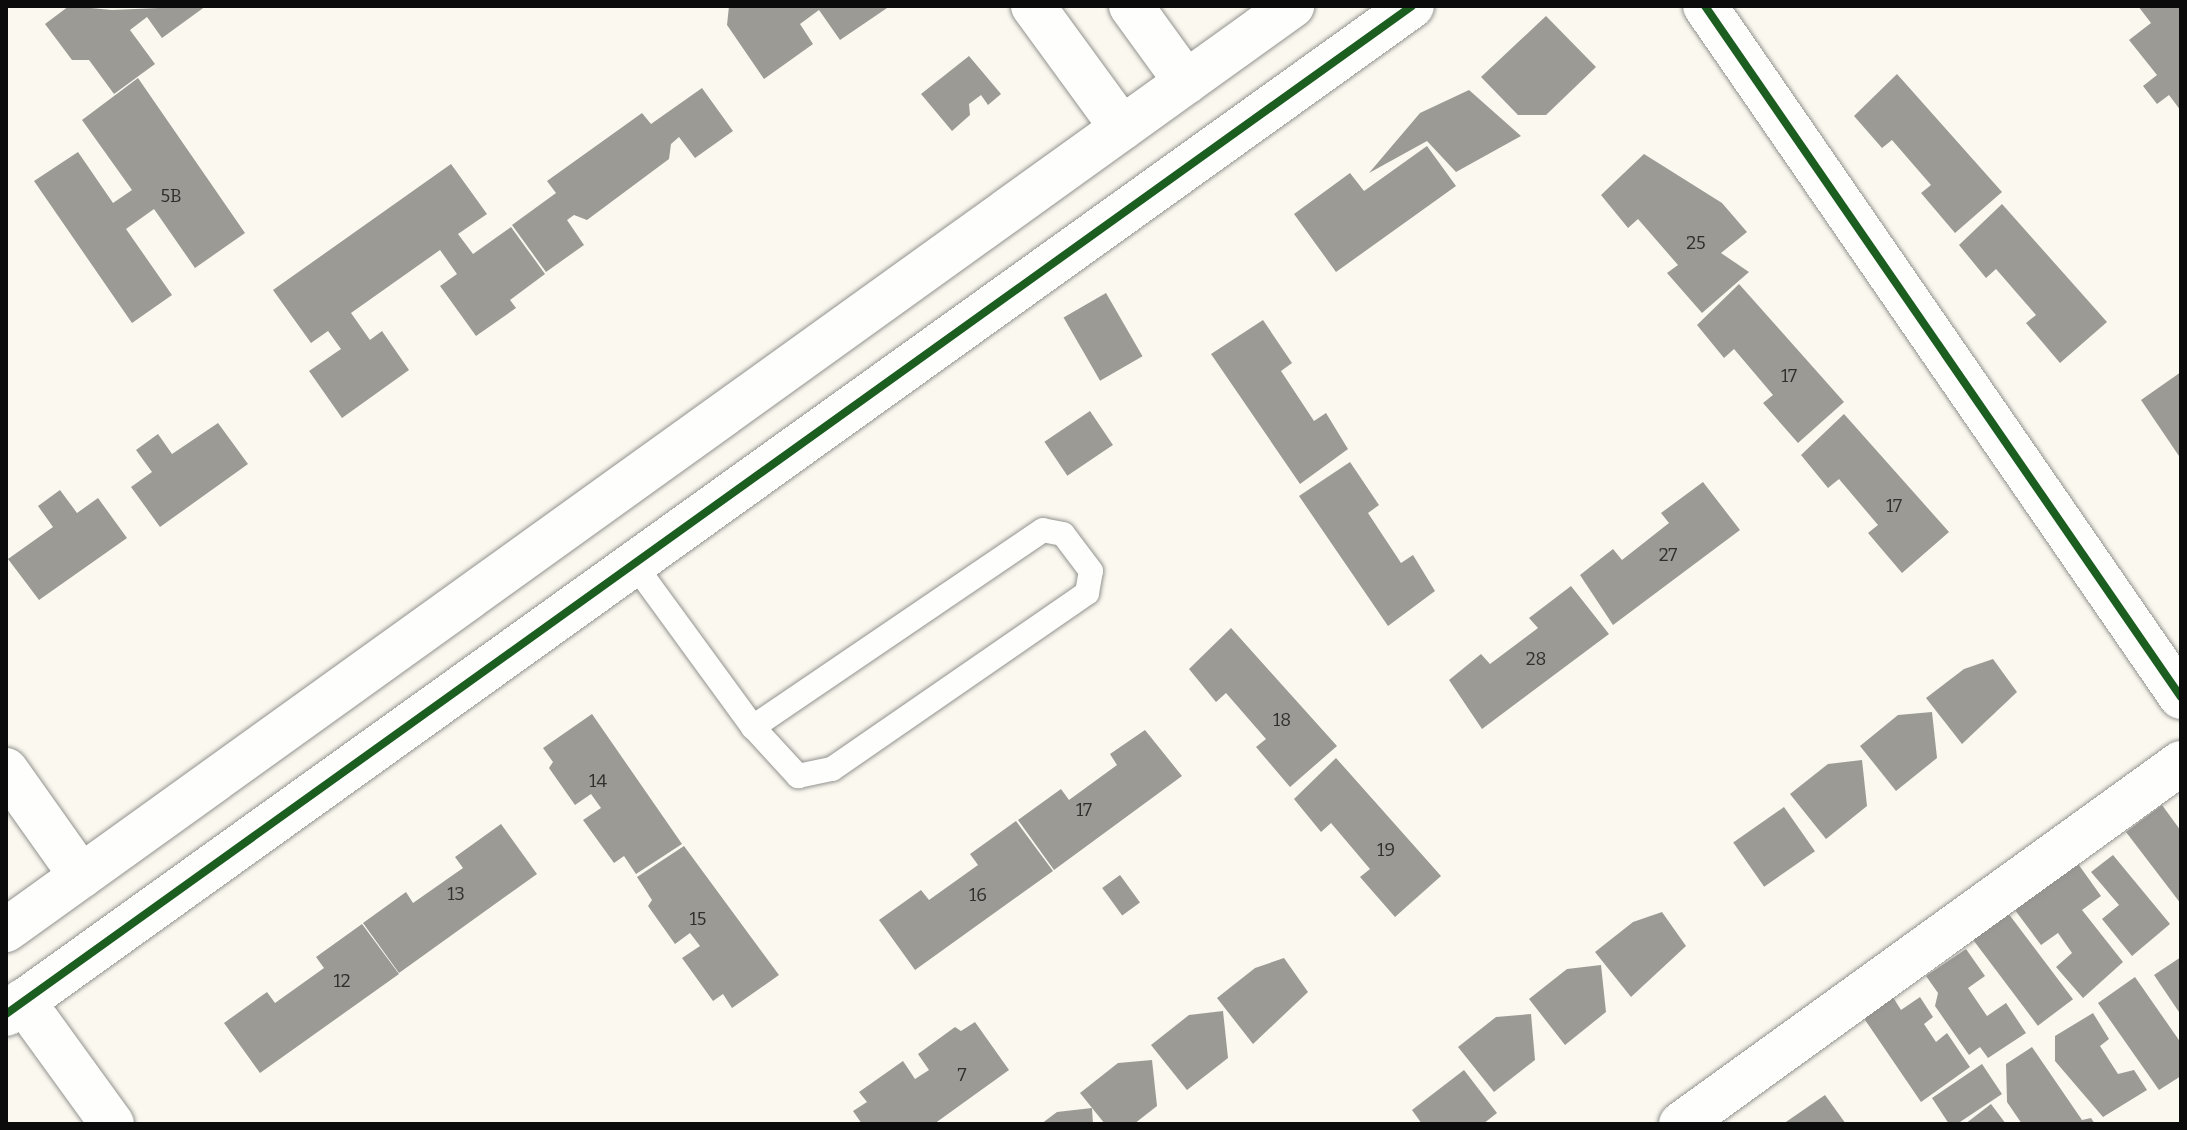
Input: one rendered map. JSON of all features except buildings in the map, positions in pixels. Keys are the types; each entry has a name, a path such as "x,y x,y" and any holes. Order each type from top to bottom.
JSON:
{"street":[{"path":"1033,6 1122,128"},
{"path":"1131,6 1186,82"},
{"path":"67,970 17,922 1292,6"},
{"path":"112,1124 15,1008 1412,6"},
{"path":"1705,6 2181,697"},
{"path":"1681,1124 2181,763"},
{"path":"6,770 81,876"}],"lane":[{"path":"634,564 753,727 798,776 832,769 1087,593 1091,571 1063,534 1043,530 753,727"}],"cycle path":[{"path":"6,1014 1412,6"},
{"path":"1705,6 2181,697"}]}
